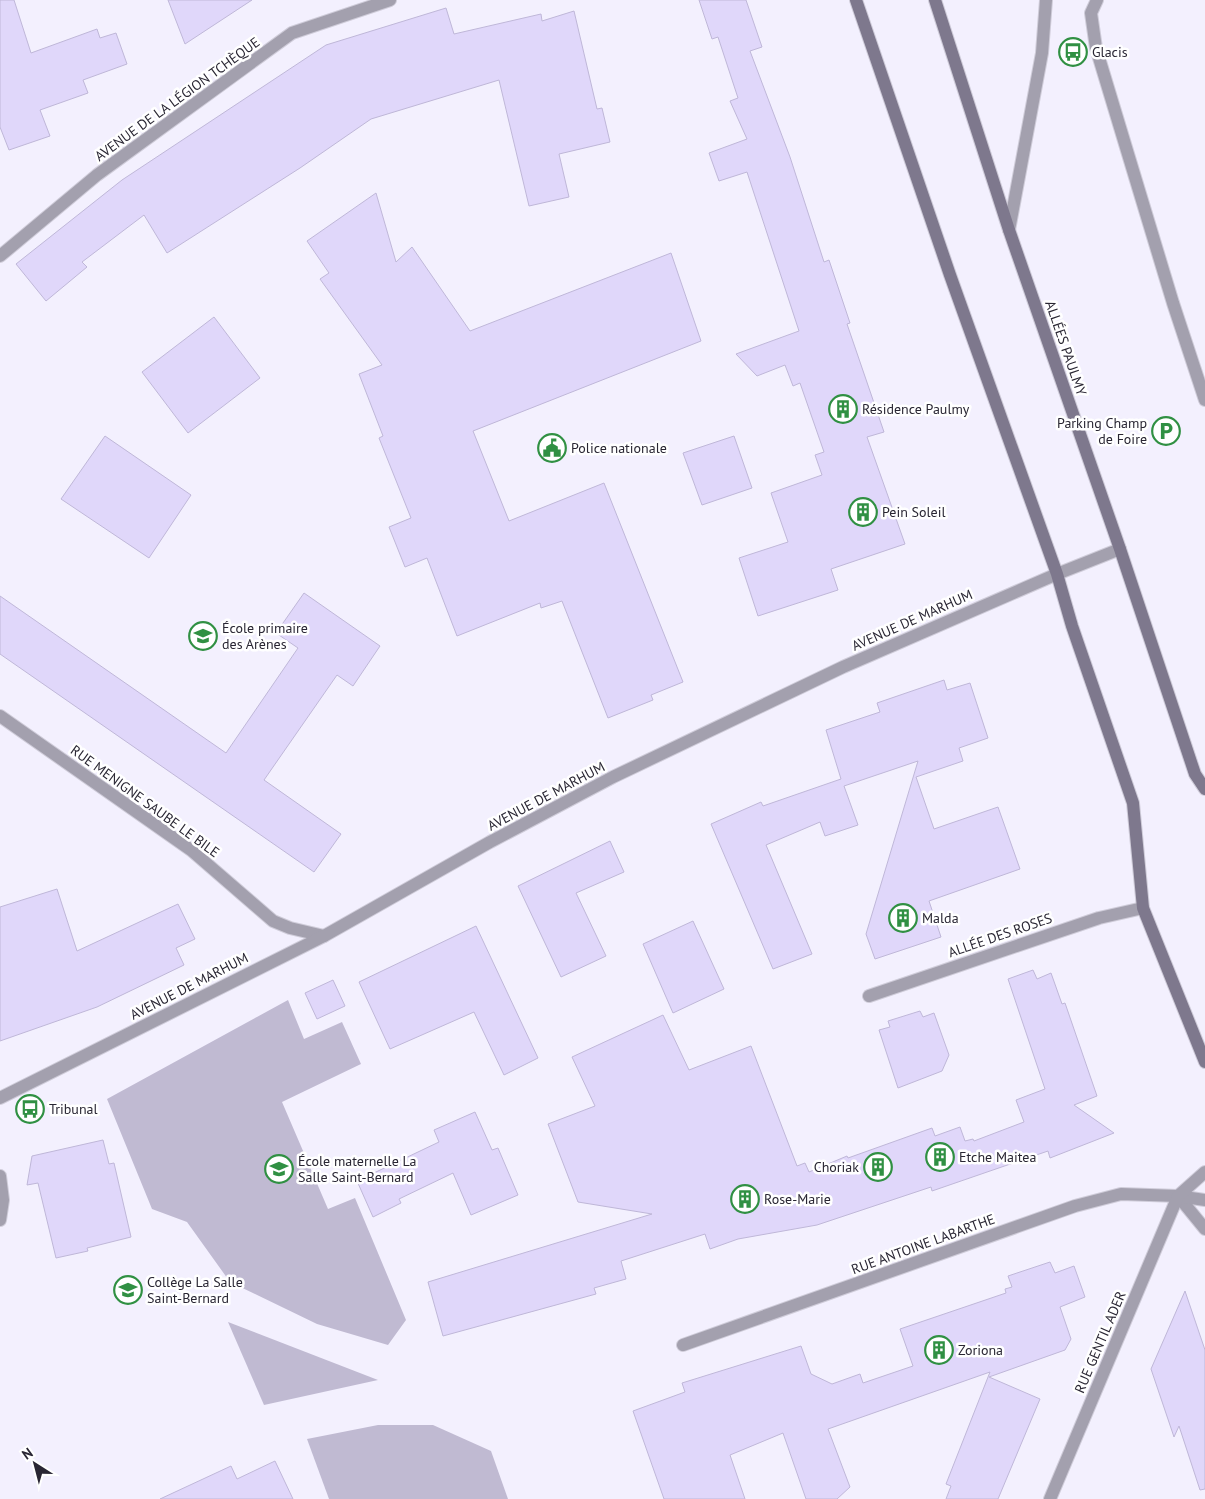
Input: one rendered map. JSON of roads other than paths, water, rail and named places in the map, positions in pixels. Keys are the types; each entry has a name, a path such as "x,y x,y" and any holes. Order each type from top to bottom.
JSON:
{"main road":[{"path":"856,0 953,284 1057,574 1072,626 1134,802 1142,908 1205,1062"},
{"name":"ALLÉES PAULMY","path":"935,0 1008,230 1120,549 1195,774 1205,789"}],"street":[{"name":"AVENUE DE LA LÉGION TCHÈQUE","path":"0,256 97,175 292,33 390,0"},
{"path":"1008,230 1042,53 1046,0"},
{"path":"1097,0 1091,13 1096,48 1173,303 1205,400"},
{"name":"AVENUE DE MARHUM","path":"0,1098 324,936 490,842 613,777 843,667 1057,574 1120,549"},
{"name":"RUE MENIGNE SAUBE LE BILE","path":"0,716 191,850 273,921 290,928 324,936"},
{"name":"ALLÉE DES ROSES","path":"869,996 1098,918 1142,908"},
{"path":"1205,1172 1178,1196 1205,1229"},
{"path":"0,1176 4,1200 0,1220"},
{"name":"RUE ANTOINE LABARTHE","path":"682,1345 1075,1206 1121,1194 1178,1196 1205,1200"},
{"name":"RUE GENTIL ADER","path":"1050,1499 1178,1196"}],"place":[{"name":"Glacis","path":"1073,52"},
{"name":"Résidence Paulmy","path":"843,409"},
{"name":"Parking Champ de Foire","path":"1166,431"},
{"name":"Police nationale","path":"552,448"},
{"name":"Pein Soleil","path":"863,512"},
{"name":"École primaire des Arènes","path":"203,636"},
{"name":"Malda","path":"903,918"},
{"name":"Tribunal","path":"30,1109"},
{"name":"Etche Maitea","path":"940,1157"},
{"name":"Choriak","path":"878,1167"},
{"name":"École maternelle La Salle Saint-Bernard","path":"279,1169"},
{"name":"Rose-Marie","path":"745,1199"},
{"name":"Collège La Salle Saint-Bernard","path":"128,1290"},
{"name":"Zoriona","path":"939,1350"}]}
